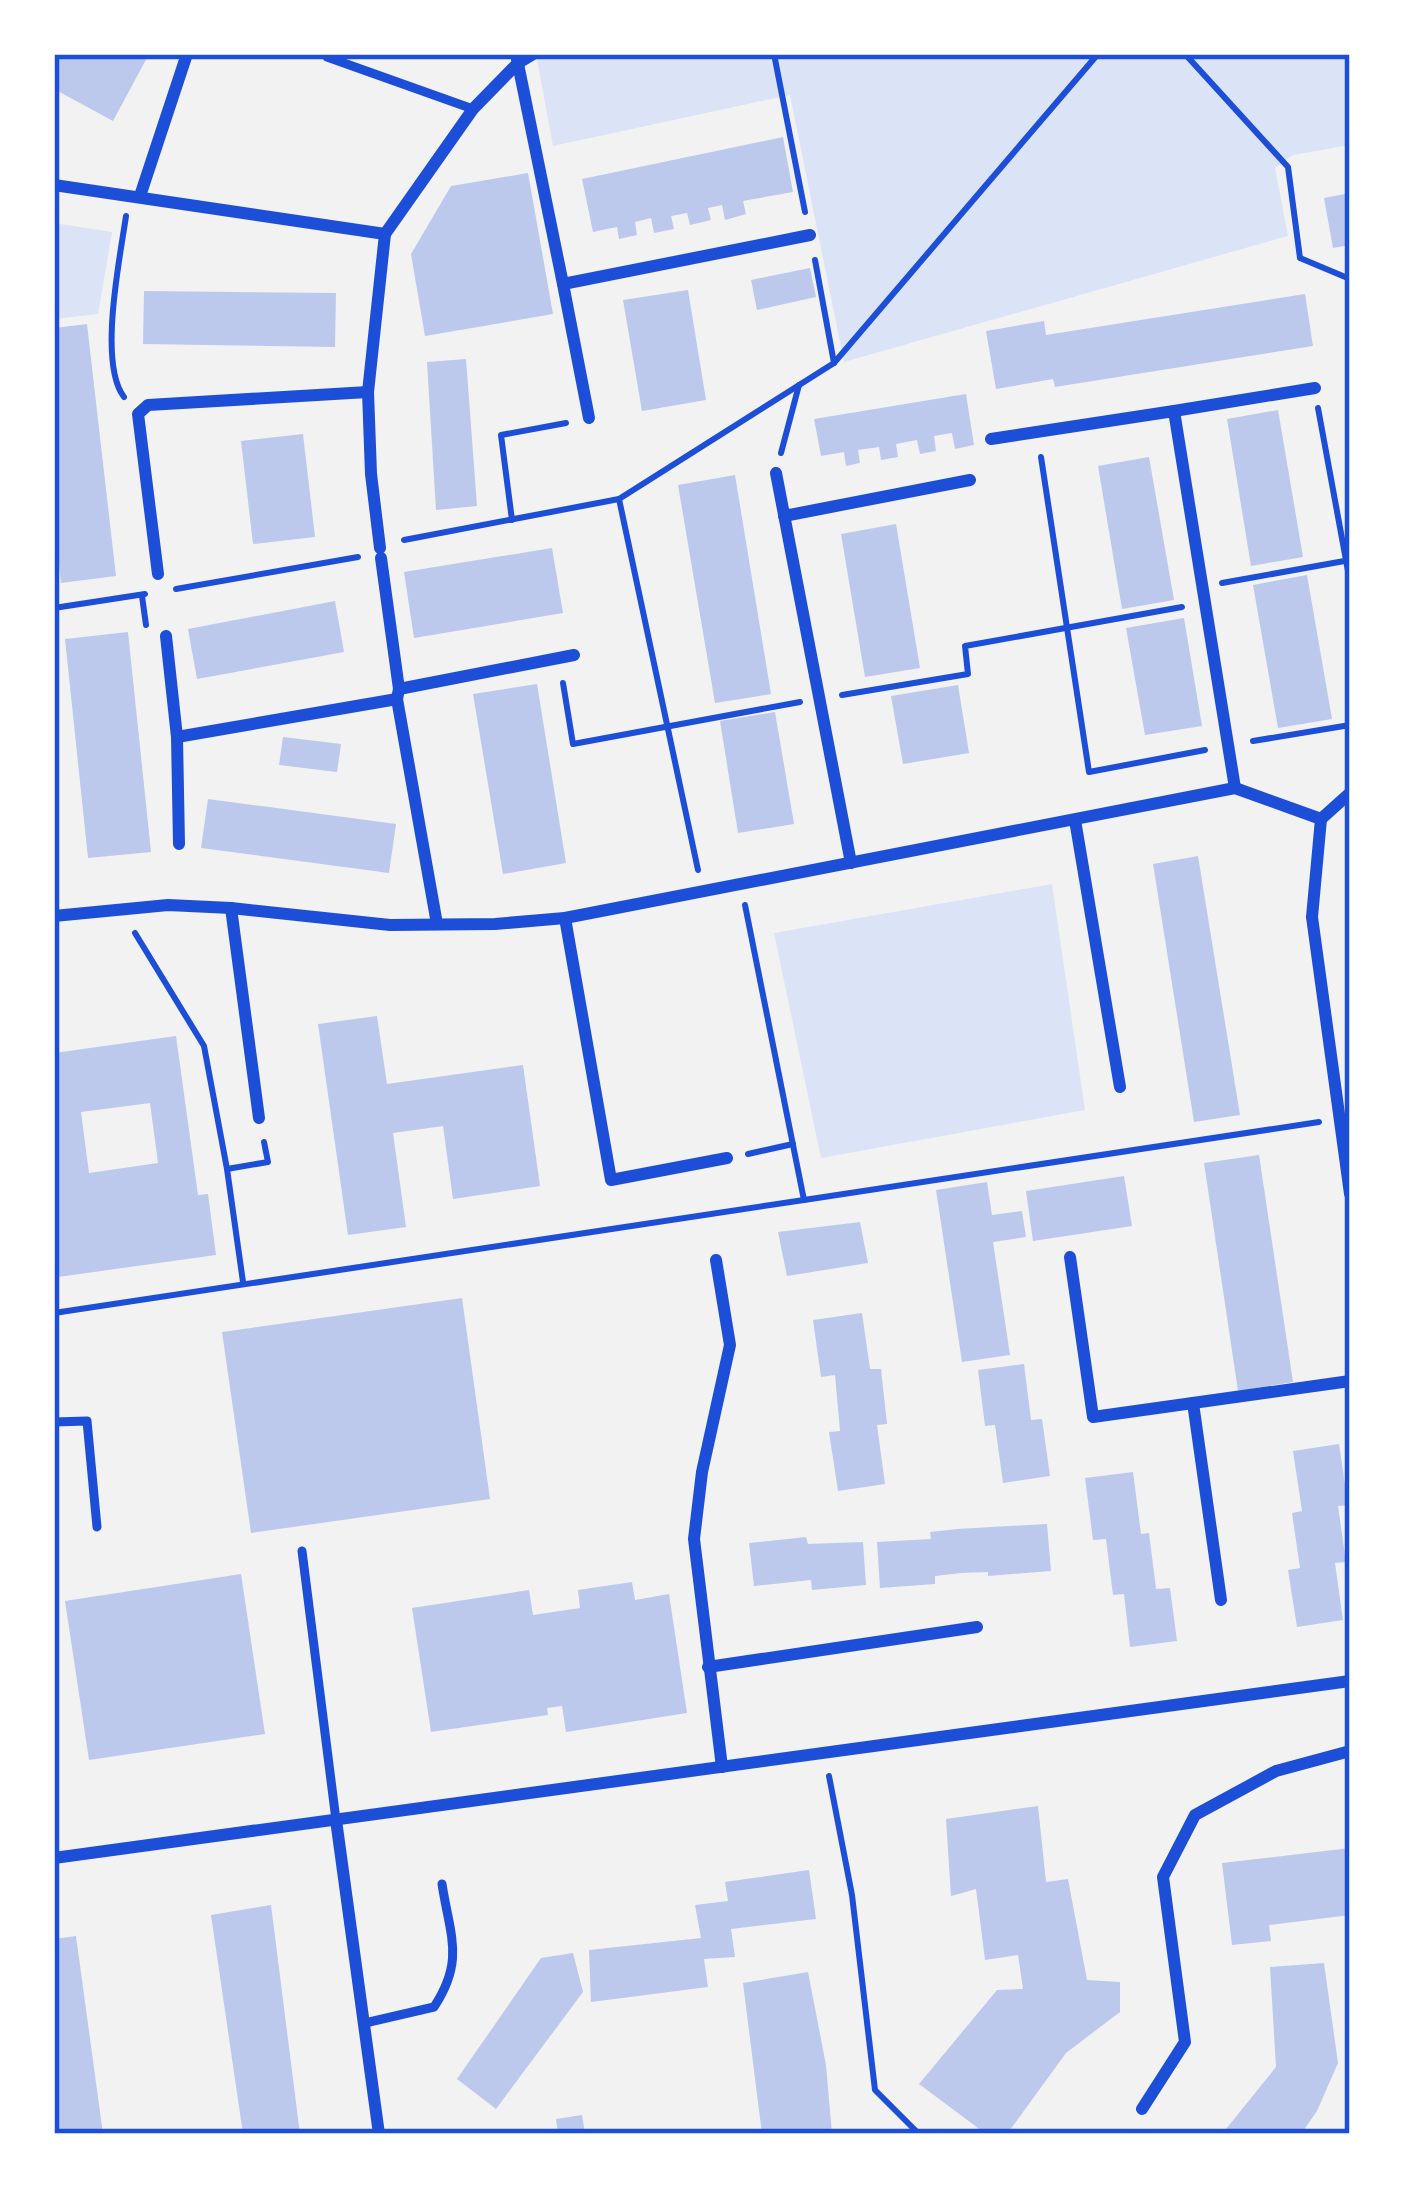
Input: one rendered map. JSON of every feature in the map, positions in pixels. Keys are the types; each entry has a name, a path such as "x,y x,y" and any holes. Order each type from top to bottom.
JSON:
{"street":[{"path":"134,195 188,54"},
{"path":"437,924 398,694 368,392 385,234 473,109 517,58 532,54"},
{"path":"517,58 589,418"},
{"path":"54,185 385,234"},
{"path":"562,284 810,235"},
{"path":"991,439 1315,388"},
{"path":"158,574 138,414 148,406 368,392"},
{"path":"1174,411 1235,788"},
{"path":"776,472 851,863"},
{"path":"784,516 970,480"},
{"path":"166,636 177,737 178,844"},
{"path":"177,737 574,656"},
{"path":"54,916 168,905 390,925 495,924 566,918 1235,788 1321,819"},
{"path":"1350,793 1321,819 1312,917 1350,1193"},
{"path":"1075,820 1120,1087"},
{"path":"231,908 260,1118"},
{"path":"566,918 610,1180 727,1158"},
{"path":"1070,1257 1093,1417 1350,1381"},
{"path":"716,1259 730,1345 702,1472 694,1539 722,1767"},
{"path":"1193,1403 1221,1600"},
{"path":"708,1667 977,1627"},
{"path":"54,1858 1350,1681"},
{"path":"1142,2109 1185,2042 1163,1877 1195,1815 1276,1771 1350,1751"},
{"path":"337,1820 379,2134"}],"lane":[{"path":"327,57 473,109"},
{"path":"54,1422 87,1420 97,1527"},
{"path":"302,1551 337,1820"},
{"path":"364,2023 434,2007 450,1982 454,1961 442,1884"}],"path":[{"path":"384,551 403,540 620,499 834,363 1098,54"},
{"path":"1185,54 1288,167 1300,259 1350,279"},
{"path":"134,195 111,323 117,387 138,414"},
{"path":"776,472 800,381"},
{"path":"1315,388 1350,582"},
{"path":"512,520 501,435 589,418"},
{"path":"1037,432 1089,772 1350,724"},
{"path":"620,499 702,892"},
{"path":"54,608 358,557"},
{"path":"1201,586 1348,560"},
{"path":"158,574 142,595 147,631 166,636"},
{"path":"559,658 573,744 968,674 964,646 1204,604"},
{"path":"741,884 804,1200"},
{"path":"121,910 203,1046 243,1282"},
{"path":"227,1169 268,1162 260,1118"},
{"path":"54,1312 1340,1119"},
{"path":"727,1158 793,1144"},
{"path":"825,1753 852,1895 875,2090 919,2134"}],"shaded area":[{"path":"536,54 1350,54 1350,145 1293,155 1275,168 1288,236 844,362 790,95 553,146"},
{"path":"54,223 112,232 98,314 54,319"},
{"path":"1052,884 1085,1110 821,1158 774,933"}],"building":[{"path":"54,54 149,54 113,121 54,89"},
{"path":"783,137 793,192 743,201 746,214 725,220 722,205 708,208 711,220 690,225 687,213 671,216 674,229 654,233 651,218 635,222 637,235 619,239 617,227 593,232 582,179"},
{"path":"528,173 553,314 425,336 411,254 451,186"},
{"path":"1350,193 1350,245 1333,248 1324,198"},
{"path":"810,268 816,297 757,310 751,280"},
{"path":"688,290 706,400 642,411 623,300"},
{"path":"144,291 336,293 335,347 143,344"},
{"path":"1305,294 1313,346 1055,387 1053,379 996,389 986,331 1044,321 1046,335"},
{"path":"87,324 116,576 61,583 54,520 54,328"},
{"path":"466,359 477,506 436,510 427,362"},
{"path":"966,394 974,445 955,449 952,433 934,436 936,451 920,454 917,440 896,444 898,457 881,460 879,447 858,450 860,463 846,466 844,452 821,456 814,419"},
{"path":"1278,410 1303,557 1251,566 1227,419"},
{"path":"303,434 315,537 253,544 241,441"},
{"path":"1149,457 1174,600 1122,609 1098,466"},
{"path":"735,475 771,694 715,703 678,485"},
{"path":"896,524 920,668 865,677 841,534"},
{"path":"552,548 563,613 414,638 404,572"},
{"path":"1307,575 1332,719 1278,728 1253,585"},
{"path":"335,601 344,652 197,679 188,629"},
{"path":"1184,618 1202,726 1145,735 1126,628"},
{"path":"128,632 151,852 88,858 65,639"},
{"path":"537,684 566,863 503,874 473,694"},
{"path":"958,685 969,753 903,764 891,696"},
{"path":"775,712 794,824 738,833 720,721"},
{"path":"283,737 341,744 337,772 279,765"},
{"path":"208,799 396,824 389,873 201,848"},
{"path":"1198,856 1240,1115 1194,1122 1153,864"},
{"path":"377,1016 387,1084 523,1065 540,1186 453,1199 443,1126 393,1133 406,1227 348,1235 318,1024"},
{"path":"176,1036 198,1195 208,1194 216,1255 58,1277 54,1053","holes":["150,1103 158,1163 89,1173 81,1112"]},
{"path":"1259,1155 1293,1382 1238,1391 1204,1163"},
{"path":"1124,1176 1132,1226 1033,1241 1026,1191"},
{"path":"987,1182 992,1215 1022,1211 1026,1237 993,1242 1010,1355 962,1362 936,1190"},
{"path":"860,1222 868,1263 787,1276 778,1232"},
{"path":"462,1298 490,1499 251,1533 222,1332"},
{"path":"862,1313 870,1369 881,1369 887,1424 877,1425 885,1484 838,1491 829,1432 840,1431 835,1375 821,1377 813,1320"},
{"path":"1024,1364 1031,1420 1042,1419 1050,1476 1003,1483 995,1425 985,1426 978,1370"},
{"path":"1339,1444 1348,1505 1338,1506 1346,1562 1335,1563 1343,1620 1297,1627 1288,1570 1300,1568 1292,1513 1302,1511 1293,1451"},
{"path":"1133,1472 1141,1534 1149,1533 1156,1589 1170,1588 1177,1641 1130,1647 1124,1594 1113,1595 1106,1539 1093,1540 1085,1478"},
{"path":"1047,1524 1051,1571 961,1573 935,1576 935,1584 880,1588 877,1542 931,1539 930,1532 957,1529"},
{"path":"806,1537 808,1544 863,1542 866,1585 812,1590 811,1580 754,1586 749,1543"},
{"path":"241,1574 265,1734 89,1760 65,1601"},
{"path":"632,1582 635,1600 669,1594 687,1713 566,1732 562,1706 547,1708 548,1715 431,1732 412,1608 529,1590 533,1615 580,1608 578,1590"},
{"path":"1038,1806 1046,1882 1068,1879 1087,1980 1120,1982 1120,2012 1066,2053 1007,2134 986,2134 919,2084 997,1990 1023,1989 1018,1955 985,1960 976,1889 951,1896 946,1819"},
{"path":"1350,1848 1350,1915 1269,1925 1271,1941 1232,1945 1222,1863"},
{"path":"809,1870 816,1919 731,1929 735,1957 704,1959 708,1987 591,2002 589,1950 701,1938 695,1905 728,1901 725,1882"},
{"path":"271,1905 300,2134 243,2134 211,1915"},
{"path":"76,1936 103,2134 54,2134 54,1939"},
{"path":"573,1953 583,1992 496,2109 457,2079 541,1958"},
{"path":"1324,1963 1338,2063 1317,2111 1301,2134 1222,2134 1276,2067 1270,1967"},
{"path":"808,1972 826,2065 832,2134 762,2134 743,1983"},
{"path":"582,2115 585,2134 558,2134 556,2119"}]}
